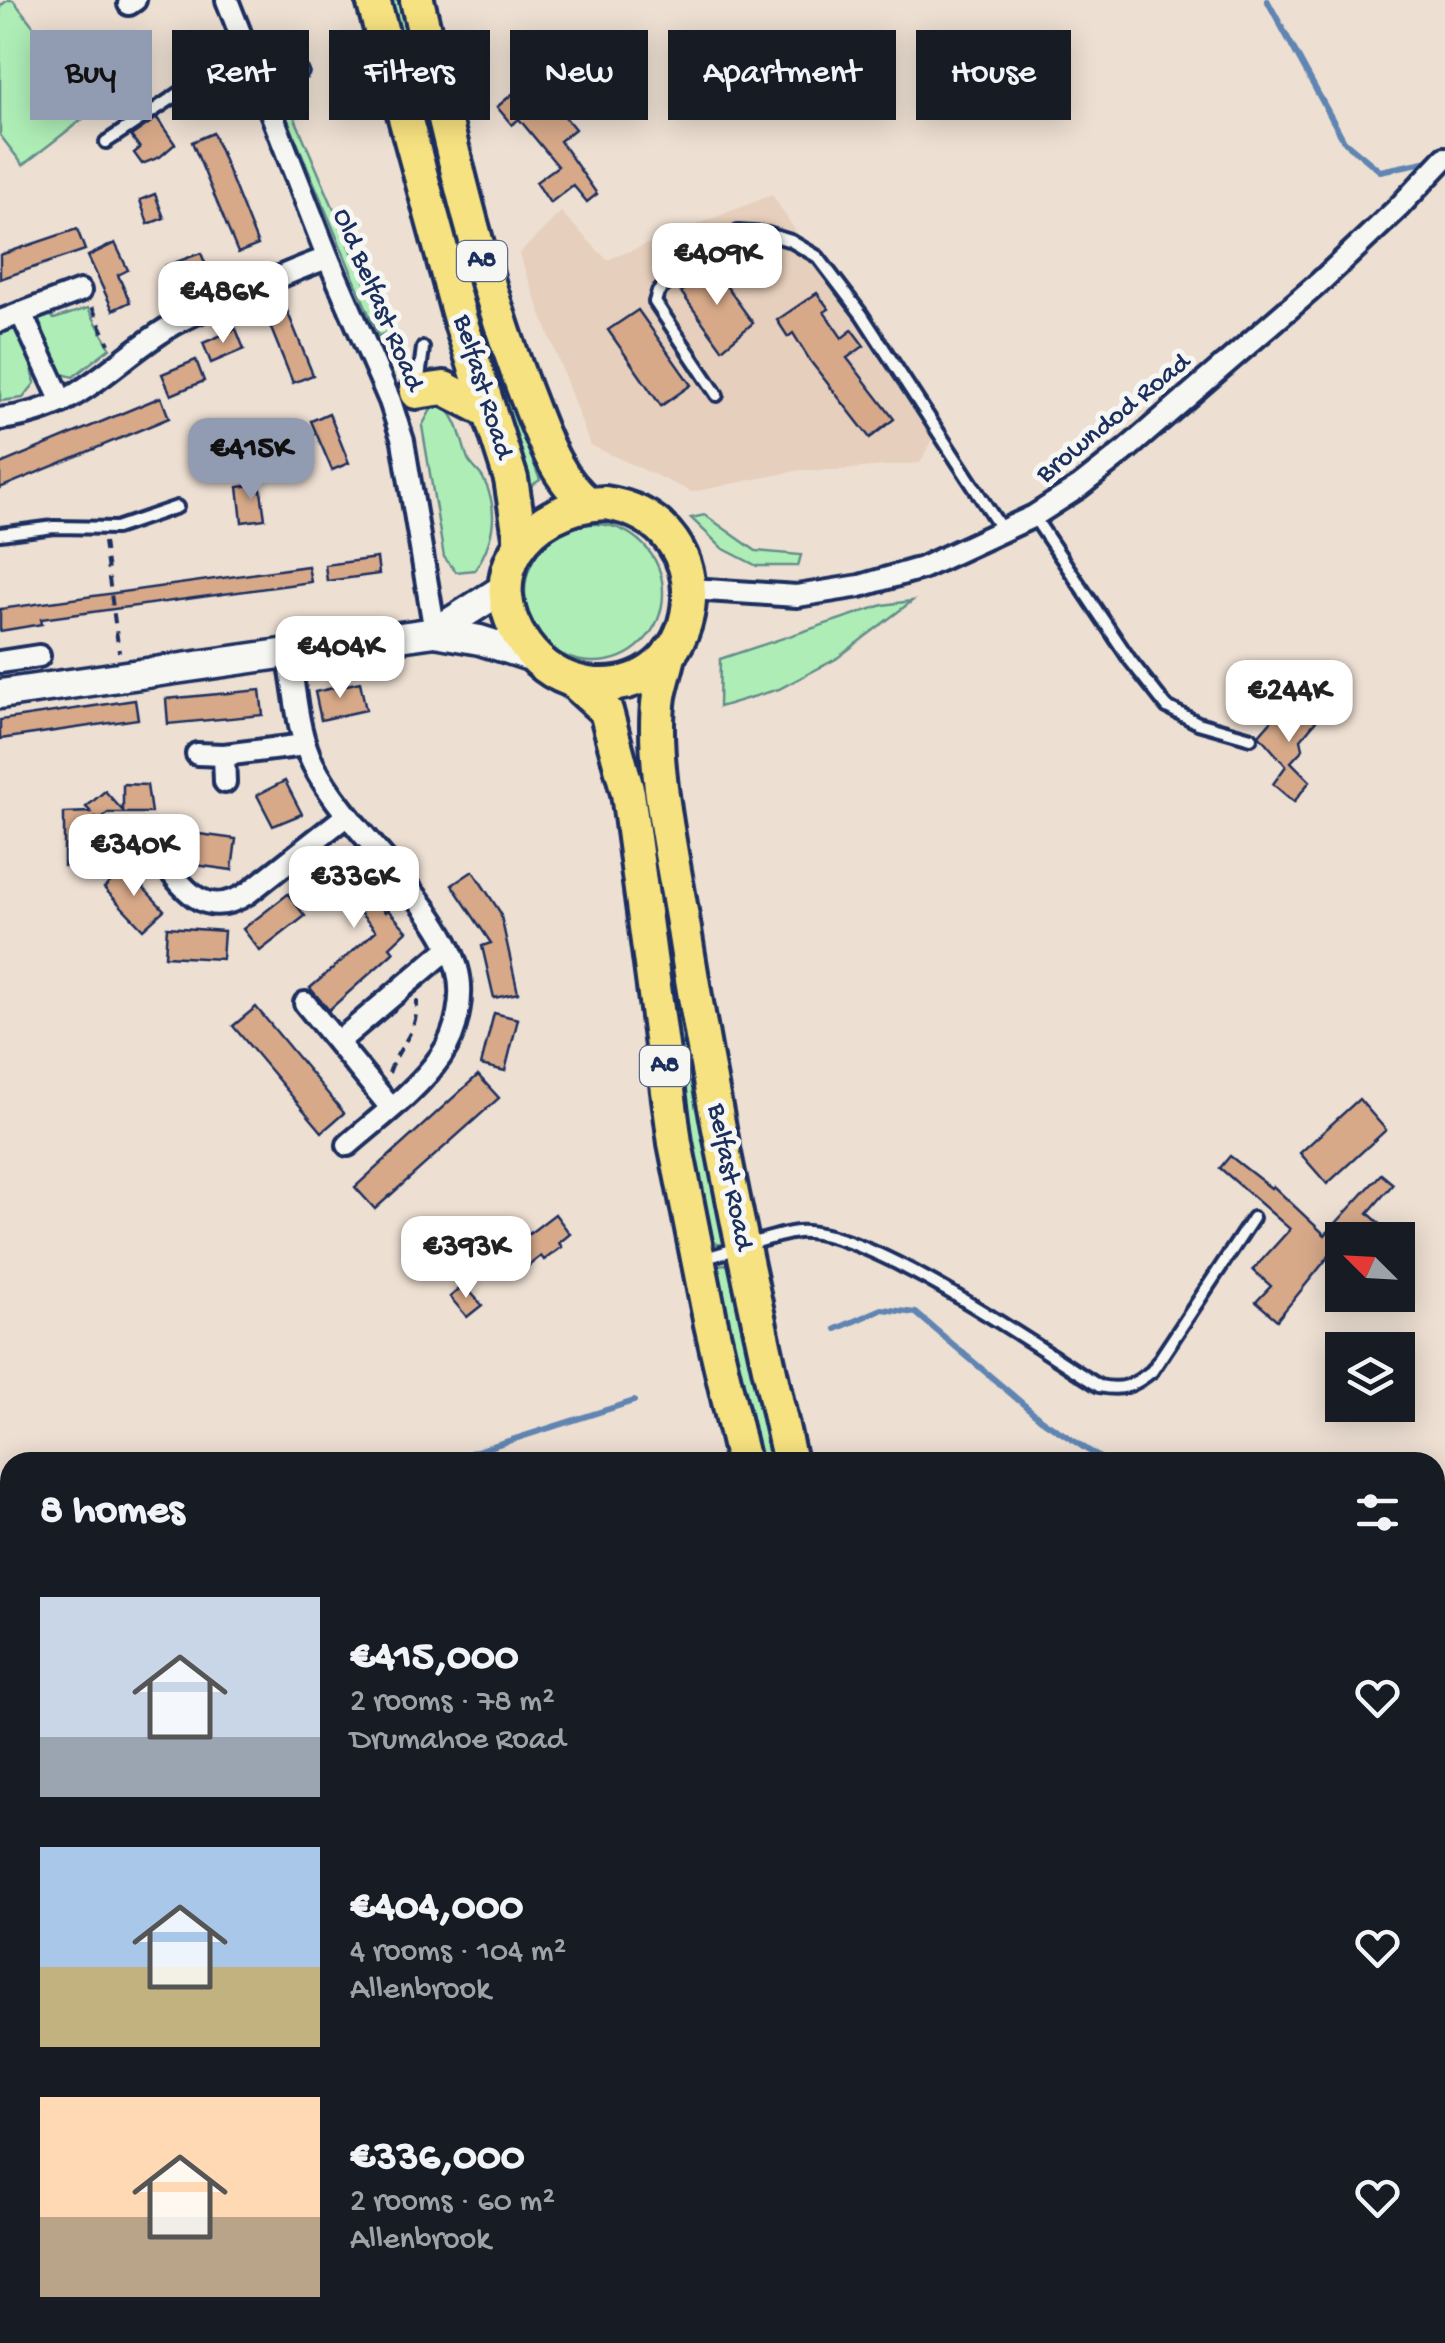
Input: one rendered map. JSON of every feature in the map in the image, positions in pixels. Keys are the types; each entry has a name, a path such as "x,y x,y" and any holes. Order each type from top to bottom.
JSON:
{"highway":[{"name":"Belfast Road","path":"373,0 510,479 521,543"},
{"name":"Belfast Road","path":"416,0 480,254 512,358 562,478 588,504"},
{"path":"403,396 444,388 488,410"},
{"path":"503,589 521,543 562,511 588,504 621,506 651,519 683,557 690,590"},
{"name":"A8","path":"503,589 508,618 533,657 574,682"},
{"name":"A8","path":"670,652 686,622 690,590"},
{"name":"Belfast Road","path":"670,652 659,696 659,756 690,965 742,1249 788,1452"},
{"path":"574,682 601,686 627,681 651,670 670,652"},
{"name":"Belfast Road","path":"574,682 606,710 628,793 675,1143 742,1452"}],"main road":[{"path":"435,632 503,589"},
{"path":"9,692 435,632 480,640 533,657"}],"street":[{"name":"Old Belfast Road","path":"227,0 239,30"},
{"name":"Old Belfast Road","path":"274,120 328,258 403,396 403,441 435,632"},
{"name":"Browndod Road","path":"690,590 769,596 835,591 922,568 1034,516 1080,487 1128,448 1320,282 1445,158"},
{"path":"0,419 20,417 91,388 182,319 328,258"},
{"path":"0,321 80,291"},
{"path":"22,313 62,402"},
{"path":"288,654 306,745 320,777 346,816 413,895 449,948 460,980 450,1040 426,1074 348,1145"},
{"path":"9,692 8,661 39,656"},
{"path":"197,754 224,755 306,745"},
{"path":"224,755 225,782"},
{"path":"158,856 193,897 207,902 229,902 248,894 346,816"},
{"path":"338,1042 449,948"},
{"path":"305,1003 391,1108"}],"lane":[{"path":"106,142 172,98"},
{"path":"717,395 656,302 658,292 708,245 738,232 768,234 791,241 818,257 862,315 1002,531"},
{"path":"403,396 422,375 423,348"},
{"path":"0,534 54,527 116,528 177,506"},
{"path":"1034,516 1130,660 1167,707 1198,723 1251,738"},
{"path":"698,1259 797,1232 819,1233 857,1244 903,1266 1099,1386 1119,1390 1152,1371 1252,1218"}],"path":[{"path":"80,291 119,364"},
{"path":"102,529 122,666"},
{"path":"391,1108 388,1077 395,1056 412,1034 417,1016 417,997 408,982"}],"shaded area":[{"path":"772,195 932,439 920,463 800,470 692,492 590,445 519,254 561,212 607,260"}],"green space":[{"path":"13,0 36,30 30,30 30,120 81,120 23,165 0,135 0,6"},
{"path":"388,0 406,0 413,30 396,30"},
{"path":"288,120 296,120 387,333 378,336"},
{"path":"420,120 435,120 479,302 470,306"},
{"path":"44,307 54,319 88,308 110,348 73,377 55,372 35,319"},
{"path":"0,326 14,328 28,349 35,383 23,398 0,401"},
{"path":"483,351 492,351 540,480 529,487"},
{"path":"433,406 446,408 454,420 468,459 483,478 492,502 490,537 475,570 456,572 444,557 422,426"},
{"path":"705,515 756,551 801,555 798,566 757,566 722,548 691,518"},
{"path":"594,524 620,530 643,544 657,567 663,593 657,619 643,642 620,656 594,662 568,656 545,642 531,619 525,593 531,567 545,544 568,530"},
{"path":"912,601 836,659 779,689 719,707 720,659 883,605"},
{"path":"651,793 727,1232 723,1245 707,1242 691,1150 644,796"},
{"path":"719,1265 732,1268 774,1452 752,1452 713,1272"}],"building":[{"path":"510,96 510,120 518,120 512,125 497,107"},
{"path":"157,118 175,144 160,157 142,164 134,153 140,148 131,136"},
{"path":"520,120 568,120 575,129 560,141 597,194 587,202 573,185 550,203 536,182 558,166"},
{"path":"213,133 258,245 238,253 192,142"},
{"path":"155,194 164,218 148,224 140,200"},
{"path":"77,229 85,250 0,279 0,255"},
{"path":"115,243 128,270 118,275 130,302 113,310 88,256"},
{"path":"201,253 209,273 172,286 165,266"},
{"path":"714,269 753,323 722,349 681,292"},
{"path":"817,293 829,309 824,312 842,338 852,330 864,346 847,358 894,419 870,438 793,333 788,337 777,320"},
{"path":"286,308 313,375 293,383 266,316"},
{"path":"638,310 691,385 661,406 608,330"},
{"path":"236,329 244,349 211,363 203,343"},
{"path":"196,360 204,381 171,395 162,374"},
{"path":"161,397 169,418 0,488 0,464"},
{"path":"329,413 349,463 332,470 311,421"},
{"path":"260,484 265,519 242,522 238,487"},
{"path":"377,558 379,574 327,581 325,565"},
{"path":"308,566 311,582 41,619 42,624 0,631 0,609"},
{"path":"360,682 366,710 321,720 315,692"},
{"path":"260,690 263,715 168,724 166,699"},
{"path":"1292,697 1316,721 1301,739 1303,749 1291,762 1310,781 1294,802 1273,784 1286,766 1259,735"},
{"path":"135,700 138,719 0,739 0,720"},
{"path":"285,781 302,814 273,826 257,795"},
{"path":"123,784 147,785 151,813 108,813 99,821 96,818 97,865 64,866 64,813 91,812 86,807 105,791 123,811"},
{"path":"199,834 236,839 232,870 195,865"},
{"path":"330,848 385,912 388,910 407,931 390,947 394,952 329,1010 310,988 376,931 352,904 346,910 309,866"},
{"path":"125,868 164,910 143,929 104,888"},
{"path":"473,871 500,912 518,993 494,998 482,946 491,943 452,885"},
{"path":"288,894 305,916 260,951 243,929"},
{"path":"167,927 224,931 222,959 165,956"},
{"path":"256,1007 344,1113 322,1132 233,1026"},
{"path":"494,1013 518,1019 505,1071 481,1065"},
{"path":"478,1075 499,1098 375,1209 355,1187"},
{"path":"1359,1099 1386,1130 1327,1184 1300,1153"},
{"path":"1230,1156 1273,1186 1325,1235 1325,1261 1277,1320 1256,1302 1271,1286 1253,1270 1290,1229 1220,1168"},
{"path":"1381,1174 1393,1184 1368,1213 1378,1222 1337,1222"},
{"path":"555,1214 570,1234 559,1243 562,1247 527,1267 512,1247"},
{"path":"464,1285 482,1305 467,1317 450,1297"}],"waterway":[{"path":"1267,0 1344,141 1380,171 1434,160"},
{"path":"836,1329 882,1309 916,1313 1042,1420 1091,1452"},
{"path":"473,1452 634,1401"}]}
